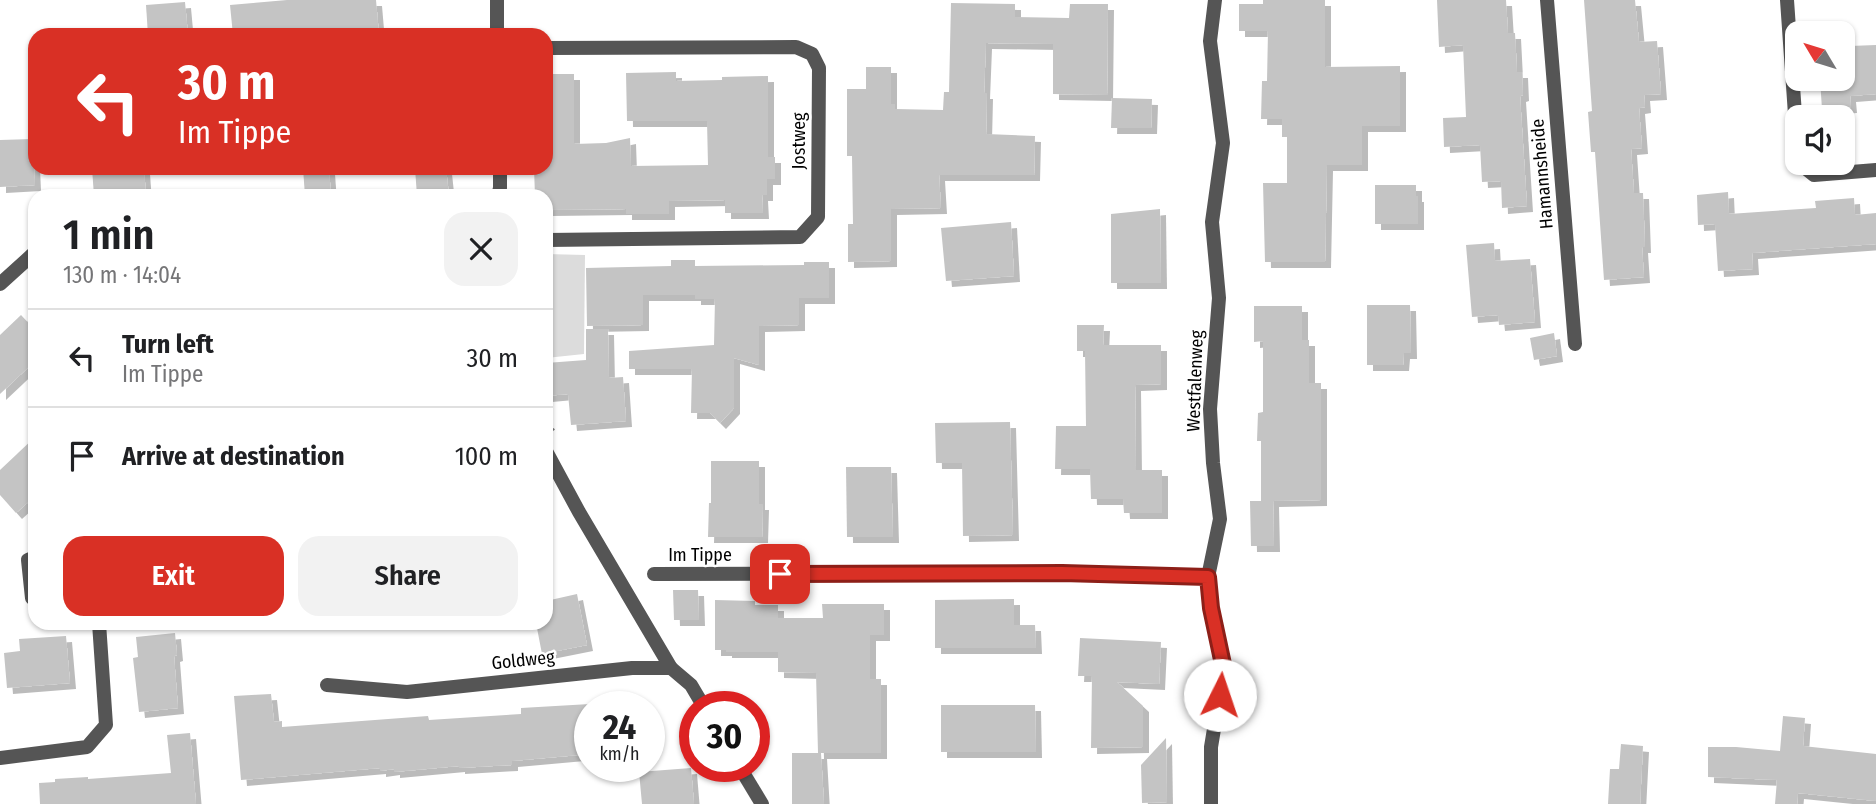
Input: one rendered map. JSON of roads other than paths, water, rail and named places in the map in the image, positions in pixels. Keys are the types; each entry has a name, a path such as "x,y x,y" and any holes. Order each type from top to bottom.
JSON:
{"street":[{"path":"497,0 497,28"},
{"name":"Westfalenweg","path":"1211,804 1211,747 1224,669 1211,608 1208,577 1220,519 1210,409 1219,298 1212,222 1223,143 1210,41 1215,0"},
{"name":"Hamannsheide","path":"1547,0 1575,344"},
{"path":"1787,0 1794,105"},
{"name":"Jostweg","path":"553,48 796,47 812,54 819,68 818,217 800,237 553,240"},
{"path":"1855,172 1876,170"},
{"path":"0,284 28,259"},
{"path":"553,464 591,534 671,668 695,691"},
{"name":"Im Tippe","path":"654,574 1062,573 1208,577"},
{"path":"0,758 87,747 106,725 99,630"},
{"name":"Goldweg","path":"327,685 407,692 632,668 671,668"},
{"path":"749,782 762,804"}]}
